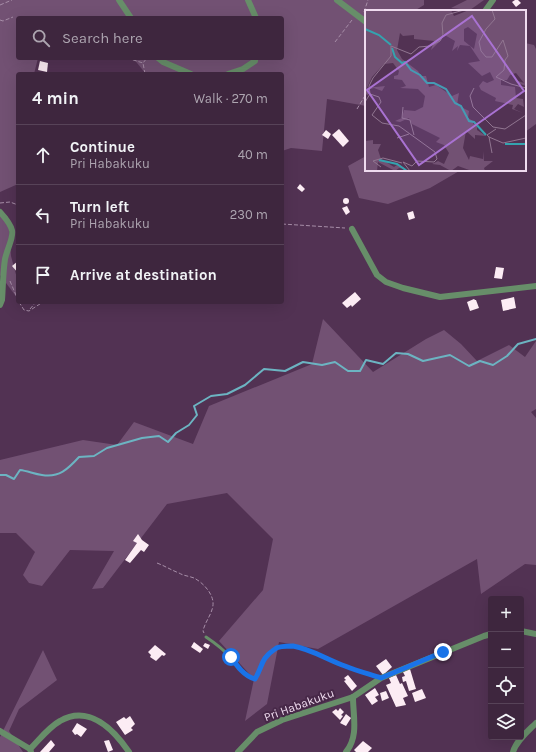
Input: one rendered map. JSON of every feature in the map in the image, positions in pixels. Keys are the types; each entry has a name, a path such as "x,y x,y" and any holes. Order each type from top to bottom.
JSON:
{"street":[{"path":"119,0 129,16"},
{"path":"248,0 255,16"},
{"path":"337,0 361,18"},
{"path":"486,10 493,0"},
{"path":"160,60 186,72"},
{"path":"234,72 242,69 255,60"},
{"path":"0,212 8,219 12,226 13,237 5,260 2,300 0,305"},
{"path":"352,229 377,275 386,282 403,288 440,297 536,286"},
{"path":"524,632 536,634"},
{"name":"Pri Habakuku","path":"238,752 257,732 282,720 353,697 381,678 410,665 488,635"},
{"name":"Pri Habakuku","path":"346,752 350,747 354,734 355,719 353,697"},
{"path":"0,731 31,750 60,721 73,716 90,716 108,726 129,752"},
{"path":"513,752 523,737 536,723"}],"lane":[{"path":"206,637 231,657 238,668 250,678 255,679 264,658 276,647 292,646 346,667 381,678"}],"path":[{"path":"0,5 12,0"},
{"path":"335,42 361,18 368,0"},
{"path":"0,20 3,21 13,17"},
{"path":"134,60 144,63"},
{"path":"145,72 144,63 146,60"},
{"path":"357,109 365,96"},
{"path":"0,203 10,202 16,204"},
{"path":"284,224 352,229"},
{"path":"5,268 16,294"},
{"path":"21,304 24,310 29,311"},
{"path":"29,311 34,304"},
{"path":"29,311 40,304"},
{"path":"157,563 201,582 208,591 213,602 210,613 204,625 203,631 206,637"}],"shaded area":[{"path":"0,0 424,0 424,5 416,10 365,10 365,106 327,99 322,151 291,148 284,150 284,72 144,72 135,60 284,60 284,16 16,16 16,60 38,60 34,72 16,72 16,185 0,192"},
{"path":"467,0 484,0 470,10 451,8"},
{"path":"526,43 534,45 536,49 536,124 526,131"},
{"path":"365,157 365,171 459,171 430,188 388,204 359,198 348,166"},
{"path":"0,211 8,217 11,256 16,275 16,296 0,275"},
{"path":"323,319 373,372 426,339 444,330 461,344 477,361 509,345 525,357 536,341 536,409 531,412 536,418 536,565 525,564 481,594 477,559 318,649 279,642 267,704 245,721 254,679 219,641 263,590 273,539 227,493 167,504 103,588 92,589 114,551 70,550 42,586 29,583 23,575 35,552 16,533 0,533 0,460 83,440 117,445 134,422 193,444 209,406 312,364"},
{"path":"43,650 57,680 19,709 9,731 23,752 0,752 0,737"}],"building":[{"path":"518,0 521,3 516,7 512,2"},
{"path":"40,61 48,63 47,72 38,70"},
{"path":"339,129 349,141 343,147 332,135"},
{"path":"326,130 331,134 328,139 322,135"},
{"path":"300,184 305,189 302,192 297,188"},
{"path":"346,198 349,201 346,204 343,201"},
{"path":"347,206 350,212 346,215 342,208"},
{"path":"413,211 415,218 409,220 407,213"},
{"path":"16,263 16,271 12,266"},
{"path":"496,267 504,268 502,279 494,278"},
{"path":"355,292 361,299 352,307 351,305 347,308 342,303"},
{"path":"514,297 516,308 503,311 501,300"},
{"path":"474,299 476,300 479,308 470,311 467,302"},
{"path":"138,534 142,540 149,545 144,552 141,550 130,563 125,560 137,543 133,541"},
{"path":"194,642 203,649 200,653 191,647"},
{"path":"205,643 210,645 208,649 203,646"},
{"path":"155,645 166,654 164,656 162,655 156,661 150,657 151,655 148,652"},
{"path":"386,659 392,667 383,675 376,666"},
{"path":"410,669 416,689 409,691 406,681 403,682 402,677 405,676 403,672"},
{"path":"348,675 357,686 352,691 344,681 346,680 344,678"},
{"path":"396,675 400,684 402,683 408,696 403,698 406,705 396,707 386,685 391,683 389,678"},
{"path":"375,688 379,695 375,697 378,701 372,705 365,695"},
{"path":"422,689 426,698 415,702 412,693"},
{"path":"386,691 389,698 382,701 380,693"},
{"path":"340,708 344,712 341,715 343,716 340,720 332,712 336,709 338,711"},
{"path":"346,714 351,718 346,726 340,723"},
{"path":"130,716 135,724 131,728 133,730 125,735 116,722 124,717 126,719"},
{"path":"77,723 87,729 81,737 77,734 75,735 72,731"},
{"path":"51,740 55,745 49,752 40,752"},
{"path":"109,740 113,750 108,752 104,741"},
{"path":"363,741 372,748 368,752 356,752 354,750"}],"waterway":[{"path":"0,475 6,475 14,479 20,470 48,476 63,472 79,457 94,456 107,448 142,438 159,436 168,442 176,433 189,425 197,415 194,406 211,396 227,394 245,385 264,369 285,371 303,362 322,365 335,362 348,371 360,371 366,360 383,364 396,353 408,354 423,361 450,355 469,366 480,361 493,365 507,356 518,344 536,339"}],"route":[{"path":"231,657 238,668 250,678 255,679 264,658 276,647 292,646 346,667 381,678 443,652"}]}
